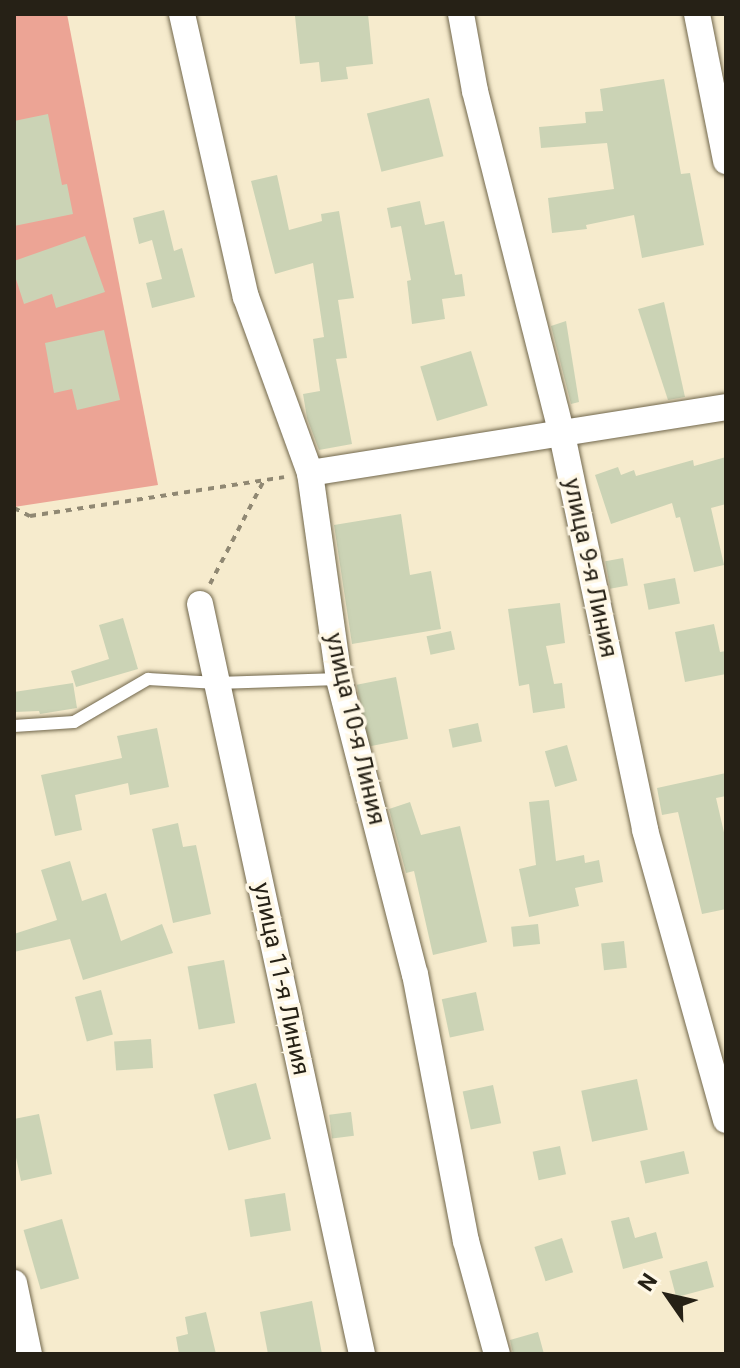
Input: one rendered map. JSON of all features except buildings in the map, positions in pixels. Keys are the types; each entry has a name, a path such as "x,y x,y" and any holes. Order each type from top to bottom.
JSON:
{"street":[{"name":"улица 10-я Линия","path":"182,14 246,297 310,473 339,679 415,974 466,1241 497,1354"},
{"name":"улица 9-я Линия","path":"461,14 475,91 561,430 645,830 726,1120"},
{"path":"697,14 726,161"},
{"path":"310,473 561,430 726,407"},
{"name":"улица 11-я Линия","path":"200,604 362,1354"},
{"path":"14,1283 29,1354"}],"lane":[{"path":"14,726 74,722 148,679 217,683 339,679"}],"path":[{"path":"14,508 30,516 310,473"},
{"path":"200,604 264,480"}],"shaded area":[{"path":"14,14 67,14 158,485 14,507"}]}
